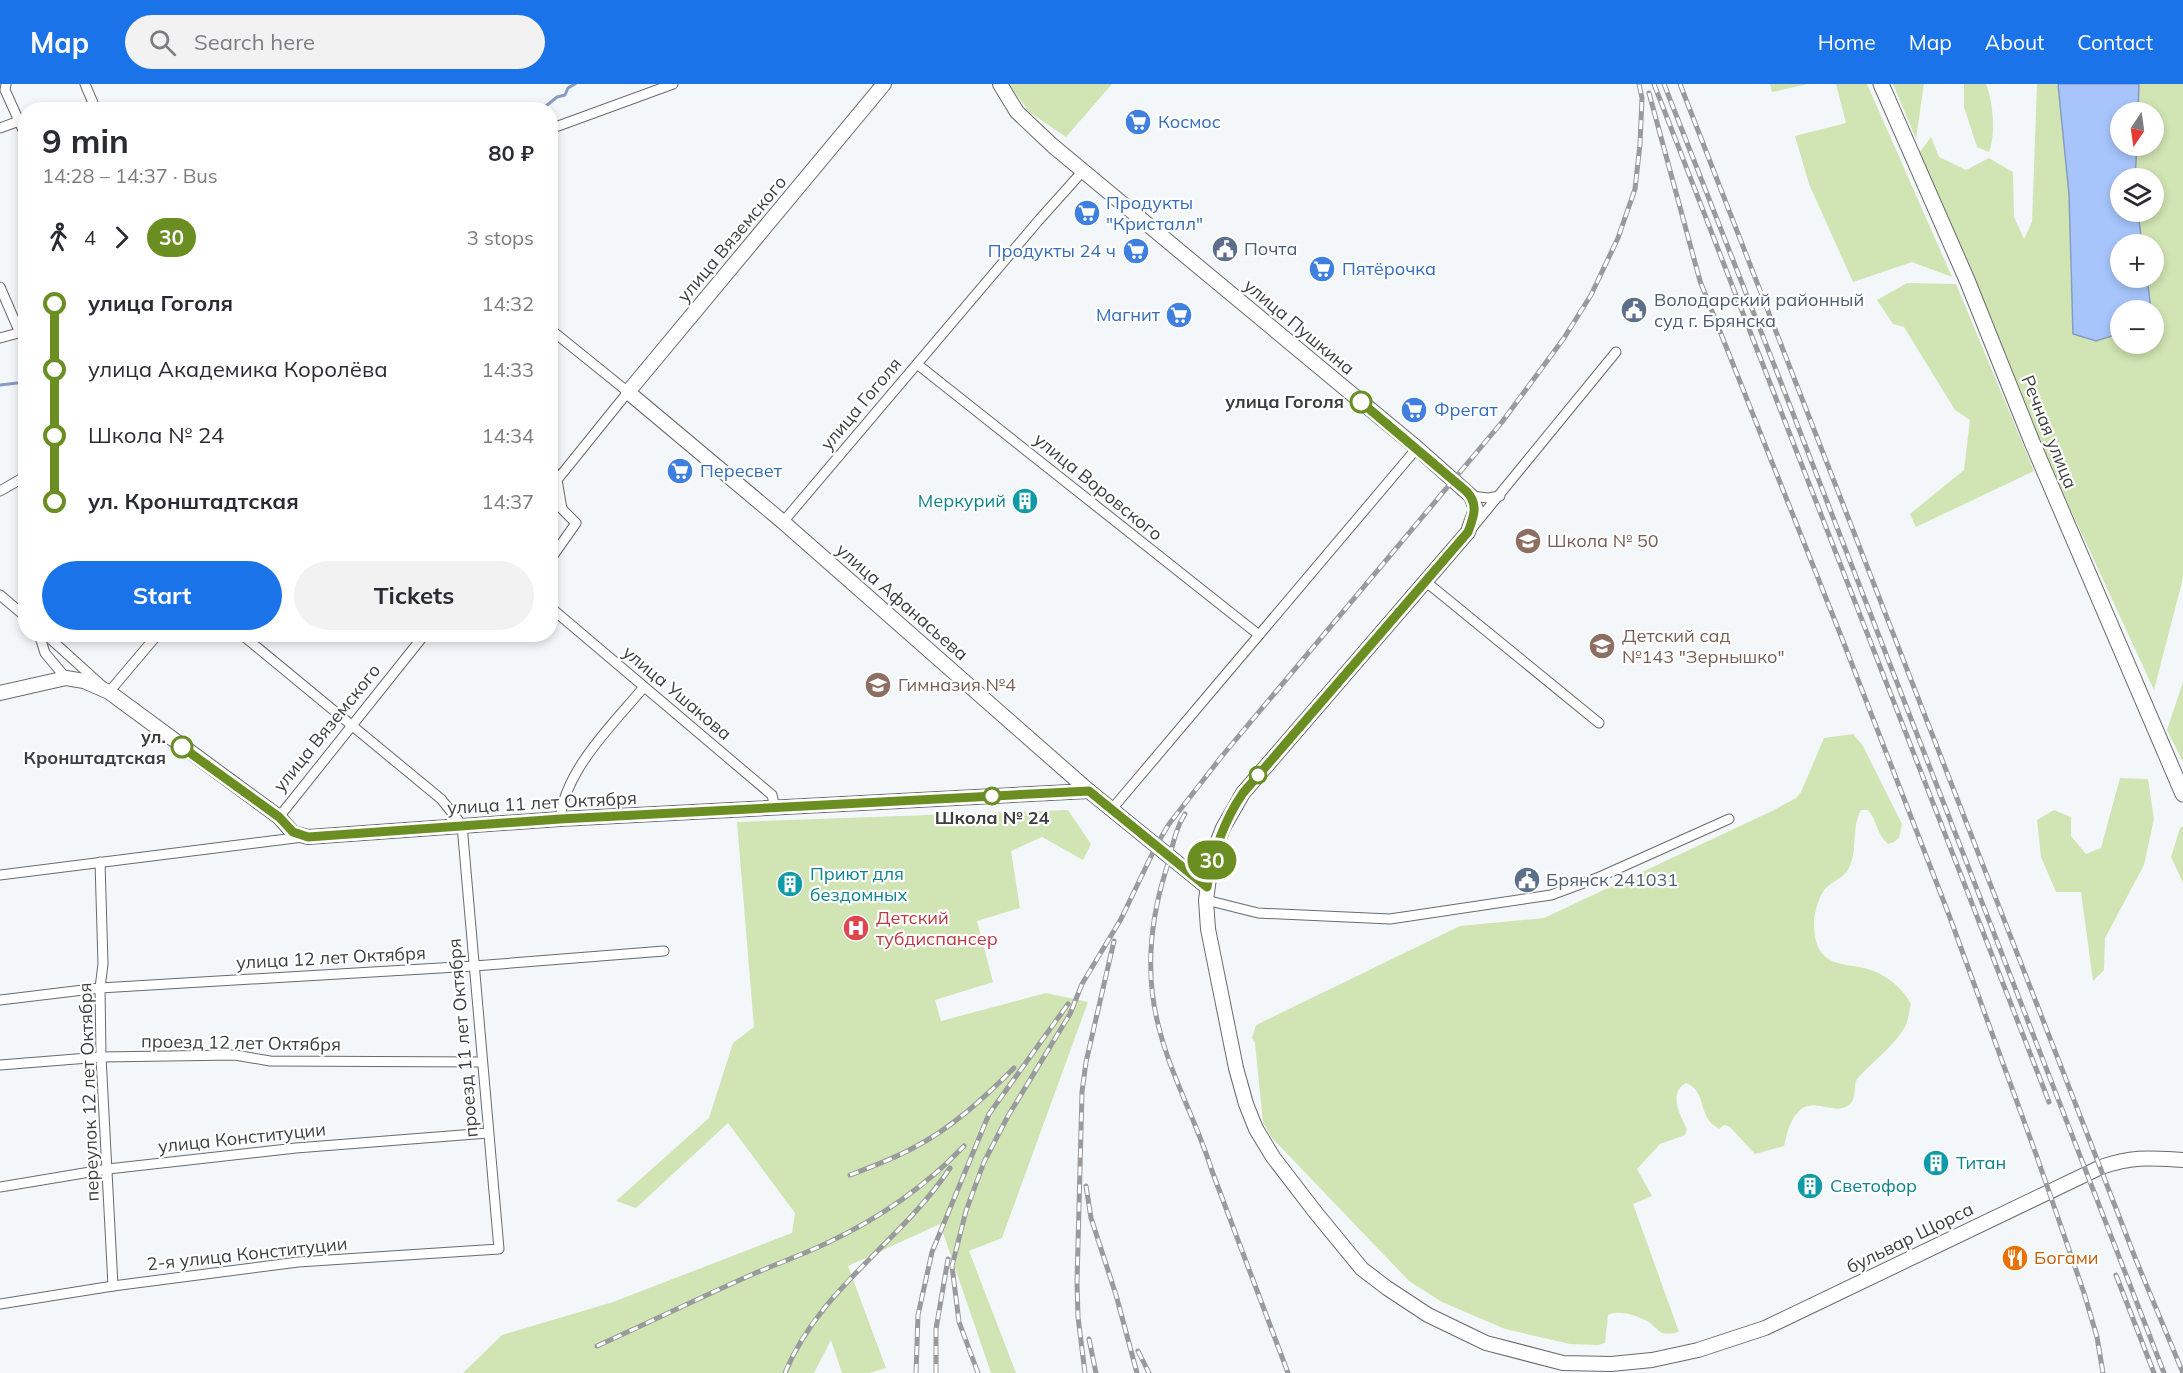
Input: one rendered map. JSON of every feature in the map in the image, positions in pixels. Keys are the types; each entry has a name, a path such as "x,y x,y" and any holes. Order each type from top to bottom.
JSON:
{"main road":[{"name":"улица Вяземского","path":"628,392 884,84"},
{"name":"улица Пушкина","path":"1000,84 1017,112 1082,172 1213,278 1472,496"},
{"name":"Речная улица","path":"1881,84 1967,280 2032,442 2183,794"},
{"name":"улица Афанасьева","path":"628,392 783,522 1206,894"},
{"path":"1468,532 1476,509 1472,496"},
{"name":"бульвар Щорса","path":"1468,532 1243,793 1223,828 1212,856 1206,894 1208,929 1236,1068 1256,1129 1273,1157 1362,1269 1428,1315 1496,1347 1584,1368 1611,1364 1655,1366 1765,1329 2101,1167 2126,1159 2183,1160"},
{"path":"0,693 66,678 84,681 109,692 279,817 293,832 308,837"},
{"name":"улица 11 лет Октября","path":"308,837 560,819 1089,791"}],"street":[{"path":"6,84 5,90 18,119"},
{"path":"85,84 93,102"},
{"path":"558,126 674,84"},
{"path":"0,128 18,121"},
{"name":"улица Гоголя","path":"783,522 1082,172"},
{"path":"0,288 18,324"},
{"path":"0,338 18,333"},
{"path":"558,335 628,392"},
{"path":"1468,532 1500,496 1616,352"},
{"name":"улица Воровского","path":"917,364 1259,635"},
{"name":"улица Вяземского","path":"558,479 628,392"},
{"path":"1112,809 1417,448"},
{"path":"0,491 18,481"},
{"path":"558,486 562,510 576,523 558,549"},
{"path":"1472,496 1488,498 1500,496"},
{"path":"1425,581 1599,723"},
{"path":"0,595 18,610"},
{"name":"улица Ушакова","path":"558,614 771,795 775,808"},
{"path":"42,642 45,653 66,678"},
{"path":"54,642 109,692 151,642"},
{"path":"251,642 441,798 462,825"},
{"name":"улица Вяземского","path":"279,817 415,642"},
{"path":"560,819 561,803 569,785 599,740 644,687"},
{"path":"1206,894 1258,913 1390,919 1551,895 1597,878 1729,819"},
{"name":"проезд 11 лет Октября","path":"462,825 499,1249"},
{"name":"улица 11 лет Октября","path":"0,875 308,837"},
{"name":"переулок 12 лет Октября","path":"100,862 103,964 100,988 101,1058 113,1286"},
{"name":"улица 12 лет Октября","path":"0,1000 100,988 474,966 664,951"},
{"name":"проезд 12 лет Октября","path":"0,1065 101,1058 235,1055 270,1061 482,1062"},
{"name":"улица Конституции","path":"0,1188 108,1169 296,1148 488,1133"},
{"name":"2-я улица Конституции","path":"0,1304 113,1286 298,1262 499,1249"}],"green space":[{"path":"1009,84 1112,84 1066,137 1029,112"},
{"path":"1770,84 1808,84 1772,92"},
{"path":"1836,84 1867,84 1952,277 1912,262 1853,282 1809,184 1795,136 1846,123"},
{"path":"1893,84 1924,84 1916,139"},
{"path":"1964,84 1986,84 1993,118 1989,152 1977,147 1964,107"},
{"path":"2037,84 2058,84 2069,194 2071,290 2096,341 2110,337 2110,354 2164,354 2164,300 2150,300 2148,288 2164,288 2164,234 2141,234 2139,222 2164,222 2164,168 2136,168 2136,156 2164,156 2164,102 2138,102 2139,84 2183,84 2183,578 2154,690 2039,441 1916,157 1931,137 1939,157 1966,170 1989,158 2013,172 2014,217 2024,239 2032,222"},
{"path":"1907,283 1956,284 2034,471 1916,527 1910,514 1964,470 1970,420 1955,410 1904,327 1893,324 1877,300"},
{"path":"2183,682 2183,762 2167,730"},
{"path":"1853,734 1863,746 1902,824 1899,838 1888,844 1868,810 1861,810 1856,824 1852,861 1849,868 1825,889 1818,902 1814,920 1815,937 1818,948 1830,960 1874,971 1895,984 1911,1004 1907,1022 1895,1041 1858,1078 1854,1098 1850,1104 1836,1109 1812,1105 1805,1107 1791,1123 1784,1146 1755,1154 1730,1127 1724,1125 1719,1129 1710,1122 1698,1094 1691,1086 1686,1083 1681,1087 1677,1104 1687,1129 1685,1135 1660,1144 1637,1169 1652,1196 1633,1204 1679,1332 1662,1333 1645,1320 1629,1314 1613,1313 1608,1315 1605,1343 1570,1344 1505,1329 1442,1302 1409,1281 1272,1138 1263,1123 1255,1043 1252,1038 1256,1025 1460,926 1544,918 1772,811 1796,798 1801,792 1824,738"},
{"path":"2120,778 2148,779 2154,819 2144,865 2105,938 2104,970 2093,981 2081,892 2056,892 2041,857 2037,820 2054,810 2071,817 2071,836 2086,854 2101,848"},
{"path":"1068,810 1091,844 1083,860 1042,837 1011,851 1020,908 977,921 993,982 935,1000 941,1021 1046,993 1088,1002 1002,1238 969,1251 1016,1373 991,1373 940,1224 848,1266 886,1368 869,1373 842,1373 831,1340 814,1373 463,1373 502,1335 613,1302 792,1233 795,1213 728,1123 636,1208 616,1201 709,1118 733,1043 754,1027 737,822"},
{"path":"2183,826 2183,883 2171,857 2180,828"}],"water":[{"path":"2058,84 2139,84 2138,102 2110,102 2110,156 2136,156 2136,168 2110,168 2110,222 2139,222 2141,234 2110,234 2110,288 2148,288 2150,300 2110,300 2110,337 2096,341 2073,334 2069,194"}],"waterway":[{"path":"551,102 565,95 568,88 575,84"},
{"path":"0,385 18,383"}],"railway":[{"path":"978,1373 959,1322 952,1266 966,1211 984,1162 1008,1116 1070,1014 1082,984 1121,919 1169,824 1222,756 1502,422 1564,338 1591,295 1618,238 1635,189 1642,98 1639,84"},
{"path":"1654,84 2049,1102"},
{"path":"1664,84 2164,1373"},
{"path":"1680,84 2136,1260 2183,1373"},
{"path":"1649,93 1700,281 1949,915 2084,1293 2097,1337 2103,1373"},
{"path":"1185,814 1178,827 1156,908 1151,947 1154,1005 1169,1062 1206,1153 1288,1373"},
{"path":"1085,1373 1078,1317 1077,1283 1082,1092 1086,1062 1114,941"},
{"path":"916,1373 918,1315 932,1252 989,1114 1068,1004"},
{"path":"850,1175 898,1156 941,1131 979,1101 1014,1068"},
{"path":"597,1346 846,1234 900,1201 964,1146"},
{"path":"785,1373 800,1343 818,1316 930,1195 950,1168"},
{"path":"1086,1186 1091,1218 1116,1295 1137,1373"},
{"path":"936,1373 936,1329 948,1259"},
{"path":"2116,1275 2154,1373"},
{"path":"1089,1339 1096,1373"},
{"path":"1138,1351 1149,1373"}],"bus line":[{"name":"30","path":"182,747 279,817 293,832 308,837 560,819 1089,791 1207,887 1212,856 1223,828 1243,793 1468,532 1476,509 1472,496 1361,402"}],"place":[{"name":"Космос","path":"1138,122"},
{"name":"Продукты \"Кристалл\"","path":"1087,213"},
{"name":"Почта","path":"1225,249"},
{"name":"Продукты 24 ч","path":"1136,251"},
{"name":"Пятёрочка","path":"1322,269"},
{"name":"Володарский районный суд г. Брянска","path":"1634,310"},
{"name":"Магнит","path":"1179,315"},
{"name":"улица Гоголя","path":"1361,402"},
{"name":"Фрегат","path":"1414,410"},
{"name":"Пересвет","path":"680,471"},
{"name":"Меркурий","path":"1025,501"},
{"name":"Школа № 50","path":"1528,541"},
{"name":"Детский сад №143 \"Зернышко\"","path":"1602,646"},
{"name":"Гимназия №4","path":"878,685"},
{"name":"ул. Кронштадтская","path":"182,747"},
{"name":"Школа № 24","path":"992,796"},
{"name":"Брянск 241031","path":"1527,880"},
{"name":"Приют для бездомных","path":"790,884"},
{"name":"Детский тубдиспансер","path":"856,928"},
{"name":"Титан","path":"1936,1163"},
{"name":"Светофор","path":"1810,1186"},
{"name":"Богами","path":"2015,1258"}]}
